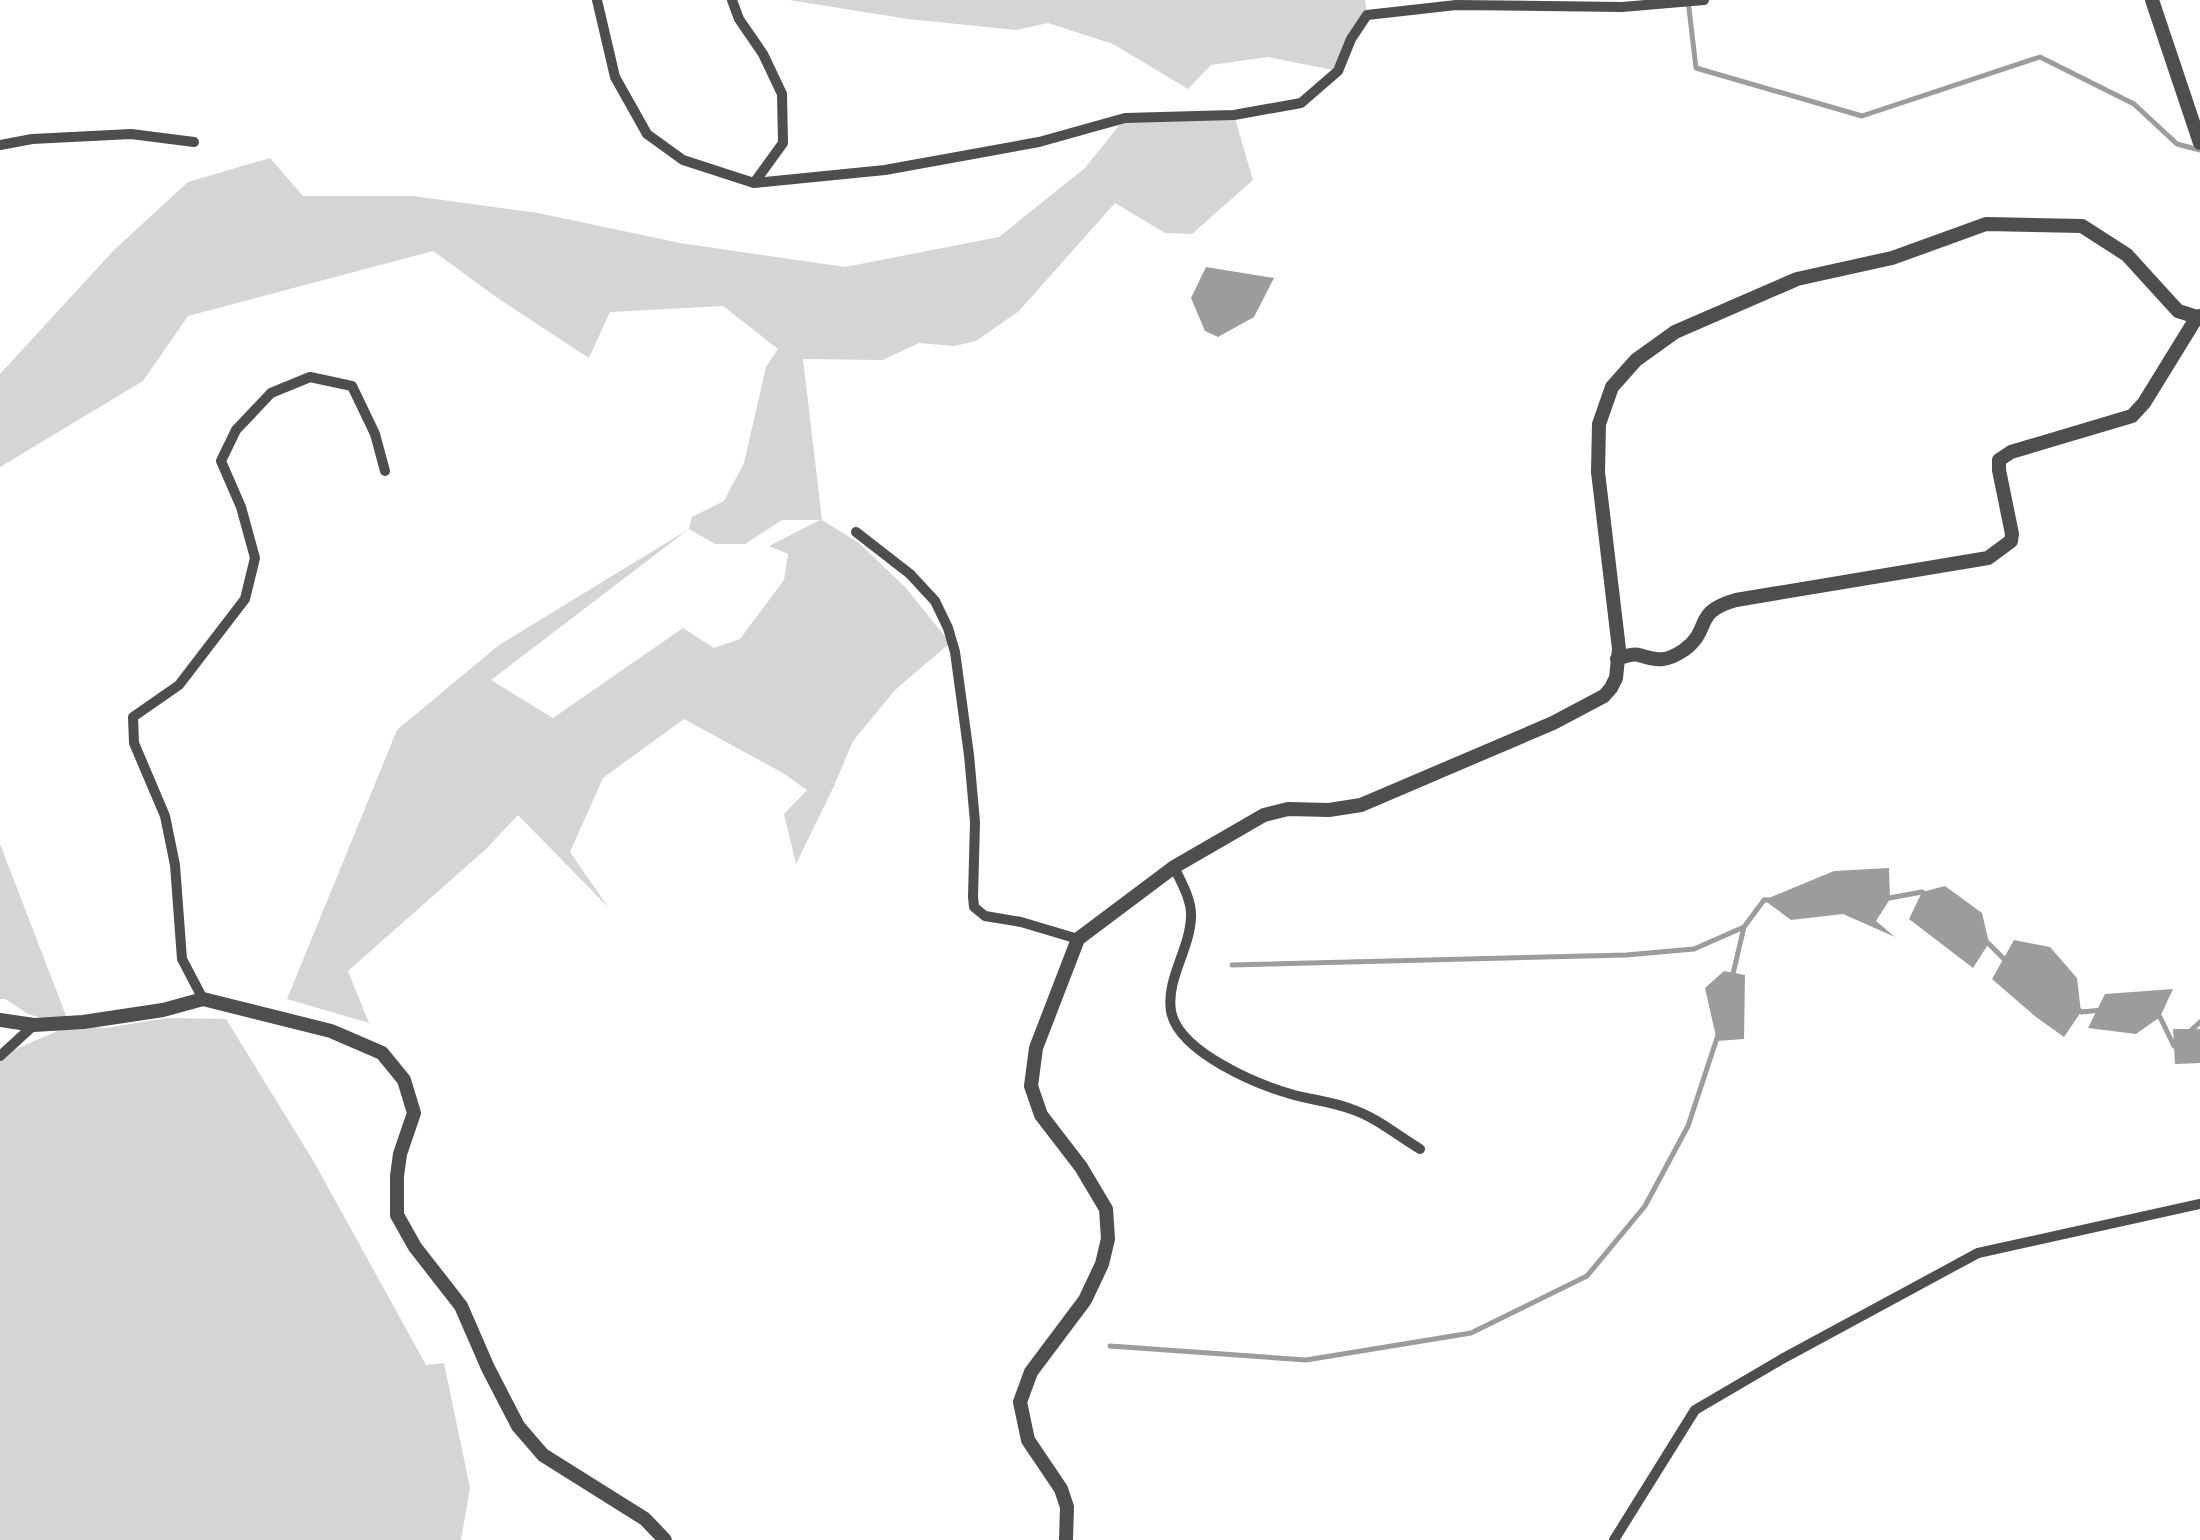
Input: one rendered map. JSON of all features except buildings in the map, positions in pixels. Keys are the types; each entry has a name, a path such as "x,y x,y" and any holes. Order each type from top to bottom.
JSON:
{"street":[{"path":"2152,0 2200,143"},
{"path":"1066,1540 1067,1507 1061,1489 1028,1440 1020,1402 1031,1372 1085,1300 1102,1264 1108,1239 1106,1209 1082,1167 1041,1115 1031,1086 1036,1048 1078,939 1174,867 1264,815 1288,809 1329,810 1361,805 1553,723 1604,696 1616,678 1617,659 1619,649 1598,472 1599,424 1612,387 1636,360 1675,332 1797,279 1892,257 1986,224 2082,226 2127,255 2178,311 2198,317 2144,403 2132,416 2011,452 1999,460 2012,534 2011,541 1997,553 1988,558 1736,600 1709,611 1689,645 1668,658 1657,661 1638,655 1617,659"},
{"path":"0,1020 34,1025 118,1018 203,999 331,1031 382,1053 404,1080 414,1113 400,1154 397,1214 415,1247 461,1306 488,1368 518,1426 543,1455 645,1519 665,1540"}],"lane":[{"path":"597,0 615,77 647,134 683,160 754,183 886,170 1039,142 1125,118 1234,115 1301,103 1338,71 1351,39 1367,15 1456,5 1622,8 1704,0"},
{"path":"732,0 739,19 763,54 782,94 783,143 754,183"},
{"path":"0,145 32,139 131,134 194,142"},
{"path":"203,999 181,959 175,865 165,816 134,743 133,717 179,685 245,599 255,558 241,507 221,461 236,430 271,393 310,377 352,386 375,435 385,471"},
{"path":"856,533 911,574 934,601 948,628 955,652 969,755 975,822 974,907 985,916 1021,922 1078,939"},
{"path":"1174,867 1186,895 1191,916 1187,939 1169,996 1171,1014 1178,1029 1195,1047 1242,1074 1292,1094 1350,1108 1420,1149"},
{"path":"0,1056 34,1025"},
{"path":"1614,1540 1695,1409 1782,1359 1978,1253 2200,1204"}],"shaded area":[{"path":"789,0 1365,0 1367,15 1338,71 1268,57 1211,65 1188,89 1113,44 1048,23 1016,30 908,19"},
{"path":"1234,115 1253,180 1192,234 1165,233 1115,203 1019,311 976,341 954,346 919,343 883,360 803,359 822,520 859,543 906,588 950,643 895,690 853,741 796,864 784,814 807,790 783,773 684,719 603,778 570,852 608,907 518,815 486,849 348,971 369,1023 287,999 397,730 499,645 689,529 692,517 724,501 744,463 766,367 778,349 723,306 610,312 589,358 499,299 433,251 188,316 143,381 0,467 0,374 114,250 188,182 270,158 303,196 413,196 538,213 680,243 845,267 999,237 1085,168 1125,118","holes":["782,520 820,520 769,546 788,554 784,580 740,639 714,648 683,628 553,718 491,680 689,529 715,544 745,544"]},
{"path":"1206,267 1274,278 1254,317 1218,337 1205,331 1191,298"},
{"path":"0,844 70,1026 106,1028 167,1018 226,1019 314,1162 426,1365 444,1363 470,1488 461,1540 0,1540 0,1056 69,1026 28,1014 5,999 0,999"},
{"path":"1889,868 1890,899 1876,921 1895,937 1843,914 1791,920 1764,900 1834,871"},
{"path":"1945,886 1982,913 1989,943 1973,968 1909,919 1922,892"},
{"path":"2014,940 2050,947 2077,978 2081,1012 2064,1037 1992,979"},
{"path":"1724,971 1745,975 1744,1039 1717,1041 1705,988"},
{"path":"2173,989 2160,1017 2136,1034 2088,1028 2105,994"},
{"path":"2173,1029 2200,1029 2200,1063 2175,1064"}],"waterway":[{"path":"1688,0 1696,68 1862,116 2040,57 2134,104 2177,144 2200,150"},
{"path":"1884,899 1922,892 1926,895"},
{"path":"1732,978 1744,927 1764,900 1770,900"},
{"path":"1232,965 1626,955 1694,949 1744,927"},
{"path":"1984,939 2009,964"},
{"path":"2076,1008 2081,1012 2103,1010"},
{"path":"2154,1016 2160,1017 2174,1046 2177,1043"},
{"path":"2187,1034 2200,1022"},
{"path":"1110,1346 1306,1360 1471,1333 1587,1276 1645,1206 1688,1126 1718,1035"}]}
